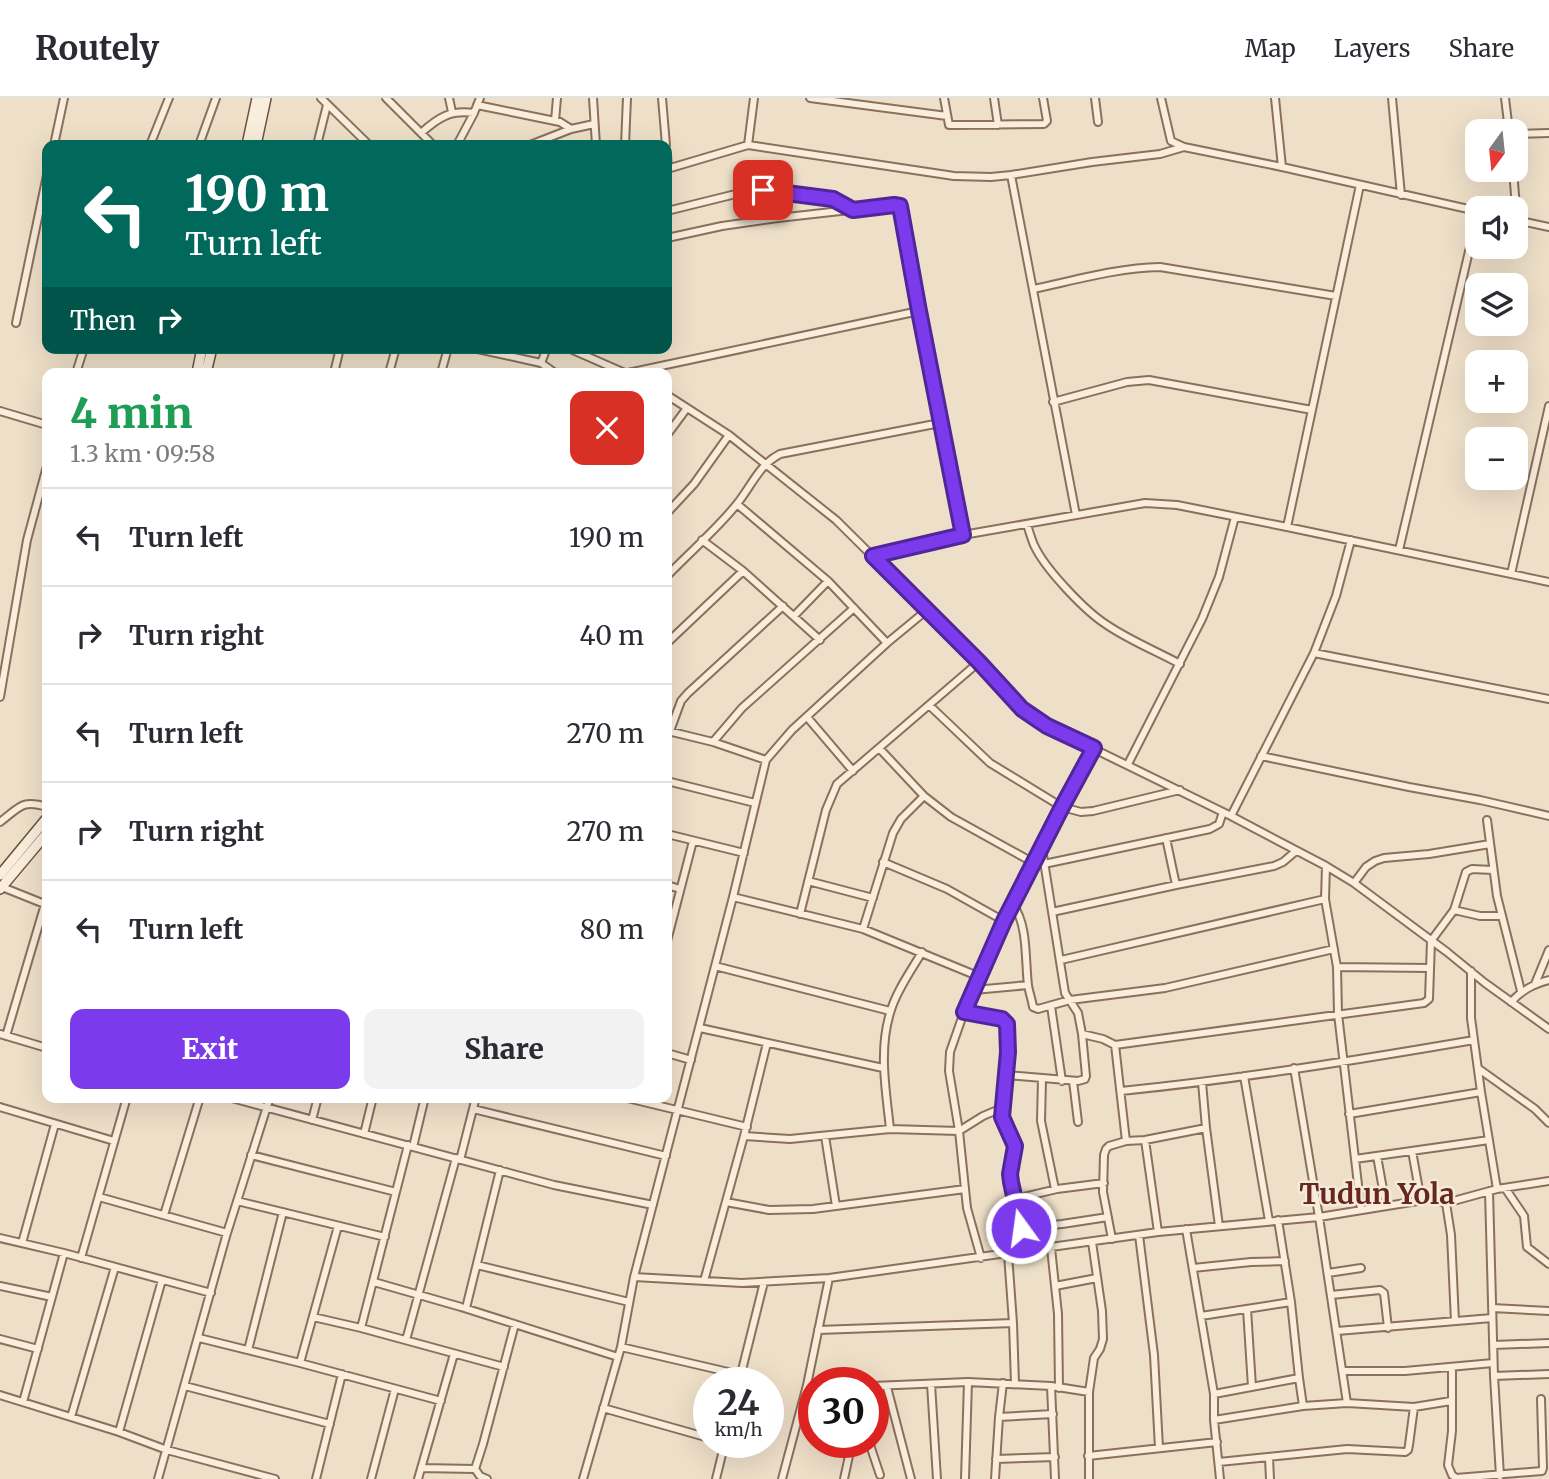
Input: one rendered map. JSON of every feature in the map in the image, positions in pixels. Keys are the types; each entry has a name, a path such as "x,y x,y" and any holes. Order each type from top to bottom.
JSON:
{"main road":[{"path":"248,140 257,98"},
{"path":"257,140 266,98"},
{"path":"0,875 42,824"},
{"path":"1,888 42,839"}],"street":[{"path":"55,140 64,98"},
{"path":"152,140 169,98"},
{"path":"201,140 216,98"},
{"path":"321,98 364,140"},
{"path":"386,98 428,140"},
{"path":"449,98 452,112"},
{"path":"555,121 557,98"},
{"path":"593,98 596,140"},
{"path":"625,140 627,98"},
{"path":"662,98 666,140"},
{"path":"747,145 754,98"},
{"path":"810,98 947,116"},
{"path":"944,98 949,125 1046,123 1043,98"},
{"path":"994,98 998,125"},
{"path":"1094,98 1098,122"},
{"path":"1161,98 1171,141 1184,147 1282,167 1465,211"},
{"path":"1275,98 1282,167"},
{"path":"1392,98 1401,195"},
{"path":"1505,98 1508,119"},
{"path":"460,140 479,102 555,121 571,130"},
{"path":"318,140 327,105"},
{"path":"421,132 435,120 452,112 474,113"},
{"path":"544,140 594,124"},
{"path":"1528,134 1549,133"},
{"path":"672,167 747,145 954,176 1011,175 1160,154 1184,147"},
{"path":"1011,175 1076,515"},
{"path":"1287,527 1360,185"},
{"path":"672,210 757,190 833,199 853,210"},
{"path":"16,323 42,200"},
{"path":"672,237 791,216 900,206 963,535"},
{"path":"1528,223 1549,227"},
{"path":"1399,550 1467,259"},
{"path":"1033,289 1109,272 1160,267 1336,296"},
{"path":"651,368 919,311"},
{"path":"507,354 541,363 548,368"},
{"path":"541,363 545,354"},
{"path":"582,354 615,368"},
{"path":"1054,401 1127,382 1149,380 1312,410"},
{"path":"672,398 729,435 836,520 979,662 1022,709 1047,726 1180,790 1326,866 1354,883 1548,1028"},
{"path":"1511,574 1549,406"},
{"path":"672,428 687,408"},
{"path":"0,411 42,424"},
{"path":"672,571 737,504 766,463 780,454 940,423"},
{"path":"672,508 694,484 729,435"},
{"path":"0,697 27,540 42,484"},
{"path":"873,556 963,535 1145,503 1177,505 1549,582"},
{"path":"737,504 828,581 887,643"},
{"path":"1128,764 1202,619 1219,577 1234,517"},
{"path":"1027,524 1034,546 1043,559 1069,592 1097,618 1180,664"},
{"path":"702,540 743,571 820,640"},
{"path":"1231,816 1314,653 1336,596 1351,540"},
{"path":"672,638 743,571"},
{"path":"794,616 828,581"},
{"path":"672,722 681,701 688,693 783,606"},
{"path":"713,742 743,708 854,608"},
{"path":"583,1479 621,1346 634,1277 700,1028 766,760 807,716 927,610"},
{"path":"1314,653 1549,699"},
{"path":"800,914 826,810 837,784 979,662"},
{"path":"929,705 990,764 1062,807 1081,813 1180,790"},
{"path":"807,716 853,771"},
{"path":"672,732 713,742 766,760"},
{"path":"879,748 923,796 960,823 1034,863"},
{"path":"981,1258 967,1208 949,1063 950,1052 964,1012 1004,921 1094,748"},
{"path":"1261,756 1549,816"},
{"path":"672,782 755,803"},
{"path":"863,929 897,825 923,796"},
{"path":"0,822 26,803 42,805"},
{"path":"1044,864 1216,827 1223,812"},
{"path":"1488,820 1493,870 1521,991"},
{"path":"672,835 744,853"},
{"path":"1166,838 1176,885"},
{"path":"672,921 693,841"},
{"path":"1354,883 1366,867 1384,858 1490,844"},
{"path":"1006,1075 1062,1081 1084,1079 1086,1076 1078,1013 1065,993 1042,847"},
{"path":"1052,912 1274,866 1296,851"},
{"path":"883,862 947,889 1004,921"},
{"path":"1326,866 1325,899 1337,967 1338,1014 1361,1210"},
{"path":"1082,1034 1115,1045 1423,1003 1429,999 1431,941 1454,910 1466,872 1472,869 1493,870"},
{"path":"808,881 873,898"},
{"path":"672,887 680,889"},
{"path":"1,888 42,903"},
{"path":"733,897 863,929 980,977"},
{"path":"1061,960 1325,899"},
{"path":"1013,905 1019,915 1033,1006 1038,1009 1070,1000 1165,988 1334,949"},
{"path":"1454,910 1480,916 1502,916"},
{"path":"42,916 3,1035 42,1047"},
{"path":"1535,984 1549,950"},
{"path":"890,1129 883,1068 883,1040 890,1011 922,953"},
{"path":"715,966 890,1011"},
{"path":"1337,967 1429,968"},
{"path":"1471,971 1471,1018 1480,1092 1501,1188 1524,1216 1527,1247 1549,1264"},
{"path":"1511,1002 1521,991 1549,980"},
{"path":"974,990 1028,985"},
{"path":"1051,1006 1062,1081"},
{"path":"964,1012 1006,1021 1009,1037 1002,1117 1015,1146 1010,1174 1027,1251"},
{"path":"700,1028 883,1068"},
{"path":"1121,1091 1344,1062 1474,1040"},
{"path":"704,1281 747,1127 767,1043"},
{"path":"1115,1045 1126,1141"},
{"path":"672,1055 691,1060"},
{"path":"1294,1068 1347,1403"},
{"path":"1478,1069 1535,1109 1549,1124"},
{"path":"1244,1076 1269,1221"},
{"path":"1042,1079 1041,1121 1055,1189"},
{"path":"1073,1081 1078,1122"},
{"path":"1202,1082 1219,1226"},
{"path":"1349,1114 1480,1092"},
{"path":"82,1258 125,1103"},
{"path":"164,1215 198,1103"},
{"path":"249,1103 554,1185 653,1205"},
{"path":"158,1479 227,1233 268,1103"},
{"path":"312,1120 316,1103"},
{"path":"364,1134 372,1103"},
{"path":"361,1328 423,1103"},
{"path":"406,1340 474,1103"},
{"path":"647,1103 747,1127"},
{"path":"0,1107 114,1141"},
{"path":"744,1136 790,1139 890,1129 959,1131 1002,1108"},
{"path":"473,1109 666,1156"},
{"path":"22,1243 55,1124"},
{"path":"1112,1239 1103,1192 1106,1149 1126,1141 1206,1129"},
{"path":"825,1136 836,1206"},
{"path":"1145,1140 1158,1232"},
{"path":"1355,1159 1489,1140"},
{"path":"1412,1151 1421,1201"},
{"path":"251,1155 397,1192"},
{"path":"1377,1156 1386,1206"},
{"path":"466,1308 500,1170"},
{"path":"634,1277 741,1283 829,1279 1158,1232 1319,1216 1430,1199 1446,1203 1501,1188 1549,1181"},
{"path":"1014,1199 1055,1189 1104,1183"},
{"path":"726,1202 769,1210 813,1209 965,1189"},
{"path":"1489,1191 1493,1363 1500,1476"},
{"path":"99,1197 227,1233"},
{"path":"237,1201 385,1237"},
{"path":"1446,1203 1451,1235 1455,1321"},
{"path":"248,1350 284,1212"},
{"path":"1021,1228 1108,1217"},
{"path":"1278,1220 1303,1406"},
{"path":"300,1363 338,1226"},
{"path":"1186,1229 1214,1394 1220,1479"},
{"path":"1139,1235 1154,1355 1159,1448"},
{"path":"0,1238 64,1252 211,1293"},
{"path":"1089,1479 1089,1392 1094,1358 1103,1339 1102,1311 1092,1242"},
{"path":"1051,1248 1058,1314 1053,1414 1055,1479"},
{"path":"23,1402 64,1252"},
{"path":"1008,1254 1015,1384"},
{"path":"1193,1268 1285,1261"},
{"path":"477,1265 629,1302"},
{"path":"71,1417 115,1266"},
{"path":"1328,1273 1361,1268"},
{"path":"1055,1286 1097,1278"},
{"path":"813,1367 829,1279"},
{"path":"119,1432 162,1280"},
{"path":"374,1282 466,1308 618,1357"},
{"path":"743,1367 764,1282"},
{"path":"0,1286 52,1297"},
{"path":"1331,1295 1380,1290 1384,1293 1388,1328"},
{"path":"1201,1316 1291,1302"},
{"path":"1492,1308 1549,1311"},
{"path":"1247,1309 1252,1387"},
{"path":"313,1317 504,1367"},
{"path":"1337,1331 1492,1318"},
{"path":"818,1330 1013,1323"},
{"path":"475,1469 515,1324"},
{"path":"199,1338 441,1401"},
{"path":"0,1339 38,1349"},
{"path":"1493,1345 1549,1343"},
{"path":"621,1346 697,1367"},
{"path":"418,1479 454,1354"},
{"path":"1342,1371 1405,1371 1493,1363"},
{"path":"1452,1367 1452,1431 1448,1465 1452,1475 1459,1479 1542,1471 1541,1399"},
{"path":"316,1479 342,1374"},
{"path":"1494,1376 1549,1374"},
{"path":"1214,1394 1299,1378"},
{"path":"889,1387 968,1382 1055,1387 1089,1392"},
{"path":"965,1479 968,1382"},
{"path":"995,1479 1003,1383"},
{"path":"931,1384 937,1479"},
{"path":"185,1386 330,1424"},
{"path":"371,1479 395,1389"},
{"path":"0,1395 167,1450 275,1479"},
{"path":"889,1395 911,1479"},
{"path":"1214,1420 1303,1406 1347,1403 1414,1406 1451,1401"},
{"path":"1219,1462 1347,1449 1405,1452 1409,1445 1414,1406"},
{"path":"603,1408 693,1433"},
{"path":"999,1417 1053,1414"},
{"path":"782,1479 798,1425"},
{"path":"1088,1456 1217,1442"},
{"path":"996,1459 1055,1457"},
{"path":"716,1479 721,1458"},
{"path":"844,1479 849,1458"},
{"path":"874,1458 880,1475"},
{"path":"1269,1458 1270,1479"},
{"path":"421,1468 475,1469"},
{"path":"475,1469 480,1476 487,1479"}],"district":[{"name":"Tudun Yola","path":"1377,1194"}],"route":[{"path":"763,190 833,199 853,210 900,206 963,535 873,556 1022,709 1047,726 1094,748 1004,921 964,1012 1002,1019 1007,1024 1009,1037 1002,1117 1015,1146 1010,1174 1021,1228"}]}
